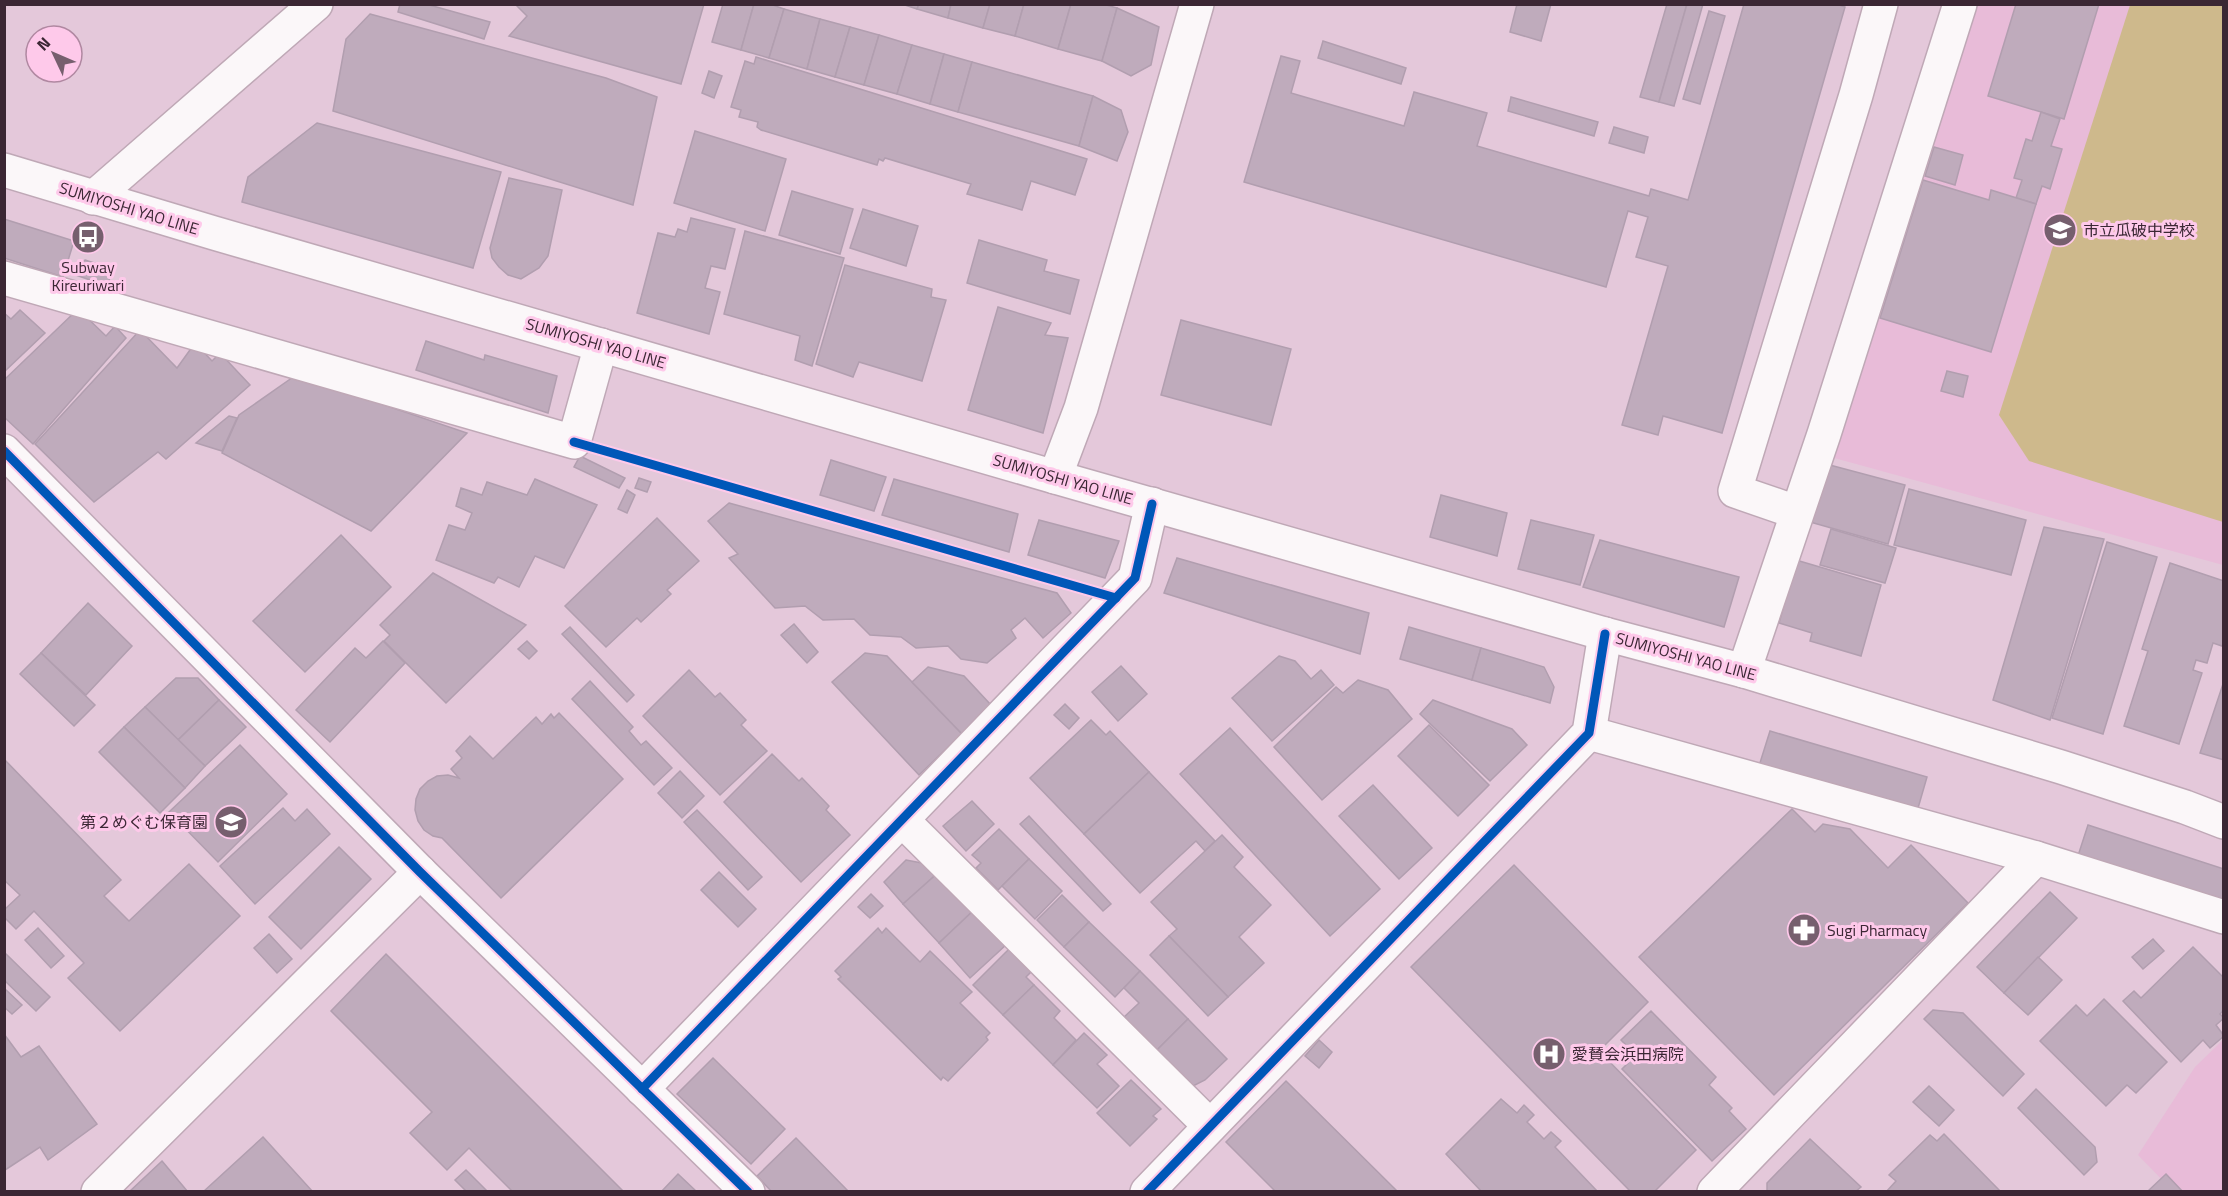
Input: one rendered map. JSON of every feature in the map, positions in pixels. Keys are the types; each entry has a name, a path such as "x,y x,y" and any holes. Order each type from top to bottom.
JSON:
{"street":[{"path":"93,198 316,4"},
{"path":"1055,477 1080,408 1197,4"},
{"path":"1796,512 1735,491 1856,94 1881,4"},
{"path":"1744,670 1824,434 1960,4"},
{"name":"SUMIYOSHI YAO LINE","path":"4,170 93,198 1055,477 1605,634 1744,670 2061,767 2185,807 2223,822"},
{"path":"4,278 574,442 601,345"},
{"path":"4,451 420,872 748,1191"},
{"path":"642,1089 1135,578 1152,504"},
{"path":"1147,1191 1589,733 1605,634"},
{"path":"1589,733 2036,858 2223,917"},
{"path":"902,820 1210,1126"},
{"path":"1714,1191 2036,858"},
{"path":"98,1191 420,872"}],"shaded area":[{"name":"市立瓜破中学校","path":"1967,5 2223,5 2223,565 1827,456"},
{"path":"2130,5 2223,5 2223,522 2029,461 1999,415"},
{"path":"2223,1040 2223,1191 2173,1191 2138,1155 2195,1067"}],"building":[{"path":"400,4 426,4 490,22 484,39 398,12"},
{"path":"515,4 704,4 681,84 509,36 527,16"},
{"path":"723,4 754,4 741,50 712,42"},
{"path":"754,4 770,4 784,9 769,58 741,50"},
{"path":"902,4 919,4 917,9"},
{"path":"919,4 951,4 948,18 917,9"},
{"path":"951,4 990,4 983,28 948,18"},
{"path":"990,4 1024,4 1015,36 983,28"},
{"path":"1024,4 1071,4 1058,49 1015,36"},
{"path":"1071,4 1103,4 1117,8 1102,61 1058,49"},
{"path":"1517,4 1551,4 1541,41 1510,32"},
{"path":"1667,4 1687,4 1659,102 1640,97"},
{"path":"1687,4 1703,4 1674,106 1659,102"},
{"path":"1744,4 1836,4 1845,7 1722,433 1663,416 1658,435 1622,425 1668,266 1636,257 1648,217 1628,211 1606,287 1244,182 1281,56 1300,61 1291,93 1404,126 1414,92 1487,113 1477,146 1649,196 1651,189 1688,200"},
{"path":"2016,4 2099,4 2064,119 1988,96"},
{"path":"1117,8 1159,27 1151,65 1131,76 1102,61"},
{"path":"784,9 820,19 807,69 769,58"},
{"path":"1709,11 1725,16 1700,104 1683,99"},
{"path":"370,14 606,78 657,97 633,205 333,111 346,39"},
{"path":"820,19 850,27 835,77 807,69"},
{"path":"850,27 879,35 864,85 835,77"},
{"path":"879,35 912,45 897,94 864,85"},
{"path":"1323,41 1406,68 1401,84 1318,58"},
{"path":"912,45 944,54 930,104 897,94"},
{"path":"944,54 972,62 958,112 930,104"},
{"path":"756,57 1087,159 1075,195 1031,181 1022,210 967,194 971,184 885,158 883,161 879,159 877,165 761,130 757,127 758,122 739,117 741,110 731,107 745,61 754,64"},
{"path":"972,62 1093,96 1079,146 958,112"},
{"path":"709,71 722,76 714,98 702,93"},
{"path":"1093,96 1121,110 1128,132 1117,161 1079,146"},
{"path":"1511,97 1598,122 1594,136 1508,111"},
{"path":"2041,112 2060,119 2051,146 2062,149 2050,189 2042,186 2036,204 2016,198 2022,180 2014,178 2026,139 2032,141"},
{"path":"317,123 501,172 473,268 242,202 248,177"},
{"path":"1614,127 1648,137 1644,153 1609,143"},
{"path":"695,131 786,159 765,231 674,203"},
{"path":"1934,147 1963,155 1955,185 1925,176"},
{"path":"509,178 562,190 548,256 539,268 521,279 508,275 499,267 492,258 490,248"},
{"path":"1923,180 1989,200 1991,190 2036,204 1991,352 1880,318"},
{"path":"792,191 853,209 840,254 779,235"},
{"path":"863,209 918,226 906,266 850,248"},
{"path":"691,218 735,229 725,269 711,266 705,288 720,292 709,334 637,313 658,233 675,237 678,229 687,232"},
{"path":"4,219 74,241 63,277 4,258"},
{"path":"745,231 844,258 812,366 795,360 800,336 724,314"},
{"path":"979,240 1047,260 1044,271 1079,280 1070,314 967,283"},
{"path":"85,260 113,269 107,286 70,273"},
{"path":"845,265 932,289 931,297 946,300 922,381 859,362 853,377 816,364"},
{"path":"998,307 1051,323 1045,335 1068,338 1043,433 968,410"},
{"path":"78,309 106,336 115,326 126,338 33,444 4,417 4,380"},
{"path":"20,310 45,333 4,372 4,313 11,319"},
{"path":"1181,320 1291,349 1271,425 1161,395"},
{"path":"140,330 177,368 195,343 212,361 220,353 250,385 166,459 158,452 94,502 35,444"},
{"path":"426,341 484,360 485,355 557,376 548,413 416,370"},
{"path":"1947,371 1968,376 1963,397 1941,391"},
{"path":"296,375 467,433 371,531 222,453 239,415"},
{"path":"229,416 237,418 222,451 196,443"},
{"path":"580,456 625,478 619,488 574,467"},
{"path":"831,460 886,477 874,511 820,495"},
{"path":"1826,464 1905,485 1888,544 1810,522"},
{"path":"639,478 651,482 647,492 635,488"},
{"path":"535,479 597,505 564,568 535,556 519,587 498,577 494,583 436,560 449,525 465,530 472,513 456,506 461,488 482,495 487,482 527,495"},
{"path":"894,479 1018,514 1009,552 882,515"},
{"path":"1909,489 2026,520 2011,575 1894,545"},
{"path":"627,490 635,495 627,513 618,509"},
{"path":"1441,495 1507,513 1497,556 1430,537"},
{"path":"729,503 1057,593 1071,613 1043,638 1025,618 1011,630 1016,638 987,663 961,659 948,646 916,648 901,637 870,635 854,619 823,620 805,606 775,608 729,558 738,554 708,521"},
{"path":"657,518 699,561 667,590 671,594 641,622 637,618 606,647 565,606"},
{"path":"1039,520 1119,541 1105,578 1028,555"},
{"path":"1531,520 1594,535 1580,585 1518,569"},
{"path":"2044,527 2104,539 2050,720 1993,700"},
{"path":"1831,529 1896,548 1885,583 1820,565"},
{"path":"341,535 391,587 305,672 253,621"},
{"path":"1600,540 1739,577 1724,627 1583,587"},
{"path":"2107,542 2157,557 2103,734 2052,718"},
{"path":"1177,558 1369,613 1360,654 1164,593"},
{"path":"1796,560 1881,585 1861,656 1810,641 1812,633 1779,623"},
{"path":"2170,563 2224,581 2224,642 2222,646 2213,643 2207,663 2196,660 2193,670 2202,673 2179,744 2124,726 2148,651 2142,649"},
{"path":"433,573 526,625 446,703 384,641 390,635 380,625"},
{"path":"88,603 132,646 86,695 41,653"},
{"path":"794,624 818,652 807,663 781,635"},
{"path":"570,627 634,695 627,702 562,634"},
{"path":"1409,627 1481,648 1472,680 1400,659"},
{"path":"383,641 405,663 330,742 296,710 355,648 366,658"},
{"path":"527,641 537,651 529,659 518,649"},
{"path":"1481,648 1544,667 1554,687 1550,703 1472,680"},
{"path":"41,653 95,705 74,726 20,674"},
{"path":"865,653 887,656 962,734 919,775 832,682"},
{"path":"1279,656 1295,661 1311,679 1321,670 1334,685 1272,741 1232,698"},
{"path":"1121,666 1147,694 1118,721 1092,692"},
{"path":"928,667 964,676 991,705 962,734 912,682"},
{"path":"689,670 715,697 720,693 746,720 741,725 767,751 720,795 643,716"},
{"path":"176,678 198,678 219,700 178,740 145,707"},
{"path":"1358,680 1388,690 1412,719 1322,800 1274,747 1336,687 1343,693"},
{"path":"590,681 633,727 629,731 641,745 646,741 672,768 654,785 572,699"},
{"path":"2224,681 2224,760 2200,753"},
{"path":"219,700 246,727 205,766 178,740"},
{"path":"1433,700 1512,729 1527,745 1490,781 1420,714"},
{"path":"1065,704 1079,718 1069,729 1054,715"},
{"path":"145,707 205,766 185,788 124,727"},
{"path":"559,713 623,779 501,898 442,838 433,836 424,830 415,810 416,799 420,789 437,776 448,775 459,778 451,769 462,758 456,751 470,736 493,759 536,717 542,724 551,714 554,718"},
{"path":"1091,720 1106,735 1110,731 1149,772 1084,834 1030,778"},
{"path":"1429,725 1489,785 1458,816 1398,756"},
{"path":"124,727 185,788 160,813 99,752"},
{"path":"1230,728 1380,889 1330,936 1180,774"},
{"path":"1770,731 1927,777 1916,815 1759,766"},
{"path":"240,745 287,794 218,862 169,812"},
{"path":"772,754 799,781 802,778 829,806 826,810 850,835 801,882 724,802"},
{"path":"4,759 121,880 104,896 129,921 189,864 240,916 120,1031 68,978 84,963 34,911 16,929 4,917 4,910 20,895 4,880"},
{"path":"680,771 704,796 682,818 658,793"},
{"path":"1149,772 1215,841 1205,851 1196,841 1140,893 1084,834"},
{"path":"1373,785 1432,848 1399,879 1339,816"},
{"path":"972,801 994,824 966,851 943,826"},
{"path":"283,808 295,821 307,809 330,834 255,904 220,866"},
{"name":"Sugi Pharmacy","path":"1792,809 1815,832 1823,824 1850,829 1888,868 1911,845 1968,903 1774,1095 1639,957"},
{"path":"697,810 762,877 748,890 684,822"},
{"path":"1029,816 1111,904 1103,911 1020,824"},
{"path":"2088,825 2224,869 2224,910 2076,862"},
{"path":"999,829 1029,859 998,890 976,868 981,863 972,855"},
{"path":"1222,835 1243,857 1234,867 1271,905 1239,937 1264,963 1228,997 1169,936 1177,929 1151,902"},
{"path":"339,847 371,879 301,949 269,917"},
{"path":"1029,859 1062,891 1035,919 1002,886"},
{"path":"906,860 932,865 940,871 903,904 884,882"},
{"path":"1514,865 1648,1002 1599,1051 1696,1150 1654,1192 1631,1192 1411,967"},
{"path":"940,871 975,909 939,943 903,904"},
{"path":"719,872 756,909 738,927 701,890"},
{"path":"2050,892 2077,918 2004,993 1977,967"},
{"path":"871,894 883,906 870,918 858,907"},
{"path":"1062,895 1089,922 1064,947 1037,920"},
{"path":"975,909 1007,944 970,978 939,943"},
{"path":"1089,922 1140,971 1115,997 1064,947"},
{"path":"38,928 64,956 51,968 25,940"},
{"path":"878,928 882,933 886,928 920,962 930,951 972,992 960,1003 990,1033 986,1037 988,1040 948,1081 943,1077 941,1080 838,979 841,977 835,971"},
{"path":"269,934 292,959 277,973 254,948"},
{"path":"1169,936 1228,997 1208,1016 1150,955"},
{"path":"2153,939 2164,951 2143,969 2132,957"},
{"path":"1011,947 1033,970 1026,977 1034,985 1003,1015 973,985"},
{"path":"2193,947 2224,978 2224,1010 2220,1014 2224,1018 2216,1025 2224,1036 2210,1048 2203,1040 2181,1062 2123,1001 2134,991 2141,998"},
{"path":"4,952 50,997 36,1011 4,980"},
{"path":"386,954 624,1192 513,1192 469,1148 447,1170 410,1133 432,1112 331,1011"},
{"path":"2038,957 2062,980 2028,1015 2004,993"},
{"path":"1140,971 1188,1019 1156,1051 1123,1018 1139,1003 1124,988"},
{"path":"1034,985 1060,1011 1054,1018 1076,1040 1053,1065 1003,1015"},
{"path":"4,988 22,1005 12,1014 4,1007"},
{"path":"2104,999 2167,1062 2136,1093 2127,1085 2106,1106 2040,1041 2076,1005 2087,1016"},
{"path":"1933,1010 1963,1013 2024,1074 2003,1096 1924,1019"},
{"path":"1651,1011 1716,1077 1709,1085 1732,1108 1729,1111 1746,1129 1712,1161 1622,1069 1636,1055 1621,1040"},
{"path":"1188,1019 1227,1059 1205,1080 1189,1088 1156,1051"},
{"path":"1084,1033 1107,1055 1097,1064 1119,1086 1097,1108 1053,1065"},
{"path":"4,1034 21,1057 39,1046 97,1124 48,1160 40,1147 5,1170"},
{"path":"1319,1040 1332,1052 1319,1068 1305,1056"},
{"path":"713,1058 785,1129 751,1164 677,1094"},
{"path":"1131,1080 1161,1109 1153,1116 1157,1119 1130,1146 1097,1113"},
{"path":"1286,1081 1398,1192 1276,1192 1226,1142"},
{"path":"1929,1086 1954,1110 1939,1126 1913,1102"},
{"path":"2036,1089 2095,1147 2097,1162 2084,1175 2018,1108"},
{"path":"1501,1099 1517,1113 1524,1105 1534,1115 1527,1122 1544,1139 1551,1132 1561,1141 1555,1147 1598,1192 1482,1192 1446,1154"},
{"path":"1944,1134 2001,1192 1886,1192 1896,1181 1889,1175 1930,1135 1937,1141"},
{"path":"263,1137 313,1192 203,1192"},
{"path":"796,1138 849,1192 772,1192 757,1176"},
{"path":"1810,1139 1861,1187 1855,1192 1767,1192 1767,1183"},
{"path":"162,1161 188,1192 129,1192"},
{"path":"466,1170 488,1192 467,1192 455,1180"},
{"path":"678,1174 697,1192 661,1192"},
{"path":"2166,1174 2183,1192 2148,1191"}],"cycle path":[{"path":"574,442 1116,598"},
{"path":"4,451 420,872 748,1192"},
{"path":"642,1089 1135,578 1152,504"},
{"path":"1147,1192 1589,733 1605,634"}],"place":[{"name":"市立瓜破中学校","path":"2060,230"},
{"name":"Subway Kireuriwari","path":"88,237"},
{"name":"第２めぐむ保育園","path":"231,822"},
{"name":"Sugi Pharmacy","path":"1804,930"},
{"name":"愛賛会浜田病院","path":"1549,1054"}]}
